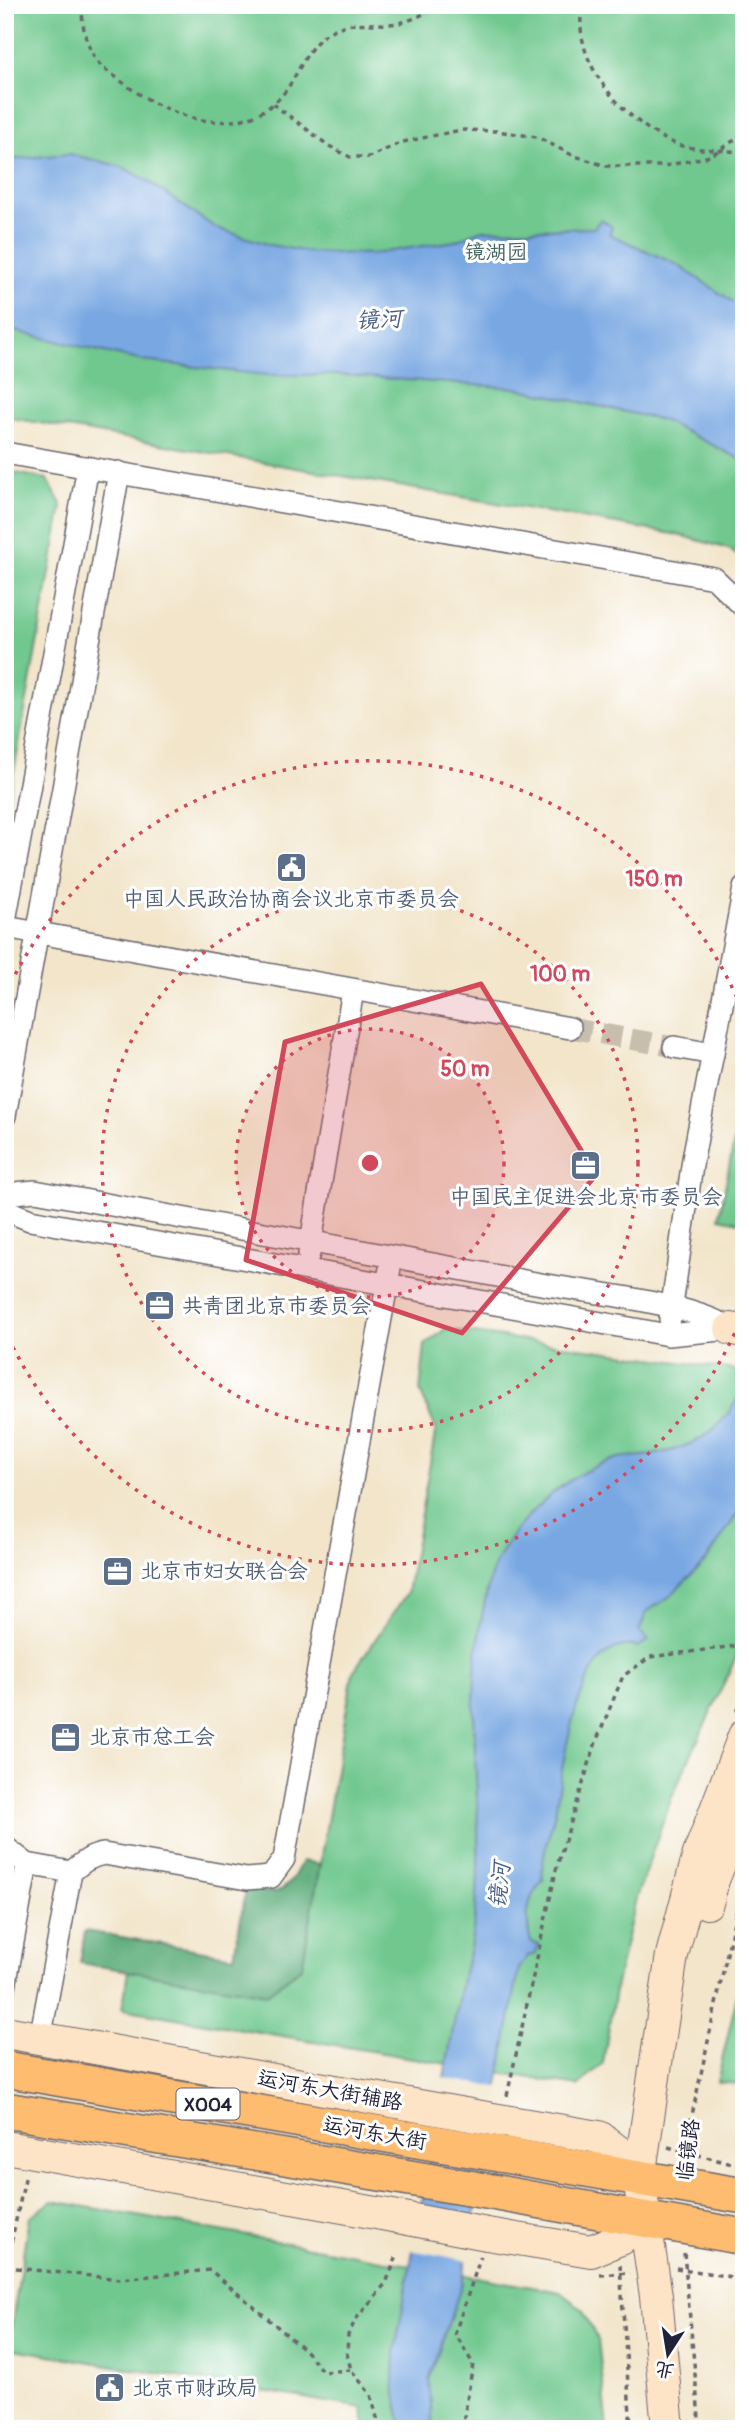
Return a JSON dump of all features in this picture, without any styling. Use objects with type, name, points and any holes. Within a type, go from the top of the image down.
[{"type":"main road","name":"运河东大街","points":[[5,2069],[411,2139],[504,2128],[659,2181],[744,2196]]},
{"type":"main road","name":"运河东大街","points":[[5,2110],[744,2237]]},
{"type":"street","points":[[5,453],[714,578],[744,607]]},
{"type":"street","points":[[5,921],[88,467]]},
{"type":"street","points":[[5,1116],[119,472]]},
{"type":"street","points":[[668,1335],[693,1159],[744,888]]},
{"type":"street","points":[[5,928],[570,1028]]},
{"type":"street","points":[[306,1270],[353,990]]},
{"type":"street","points":[[674,1047],[713,1054]]},
{"type":"street","points":[[5,1194],[35,1191],[672,1308],[715,1318],[737,1330]]},
{"type":"street","points":[[5,1210],[30,1220],[668,1335],[737,1330]]},
{"type":"street","points":[[40,2039],[71,1872],[93,1856],[104,1854],[247,1879],[271,1877],[279,1870],[284,1859],[392,1256]]},
{"type":"street","name":"临镜路","points":[[659,2181],[673,1955],[699,1854],[744,1736]]},
{"type":"street","name":"临镜路","points":[[668,2429],[656,2296],[644,2220],[659,2181],[677,2038],[694,1955],[713,1880],[744,1803]]},
{"type":"street","points":[[5,1847],[27,1864],[71,1872]]},
{"type":"street","points":[[5,1874],[27,1864]]},
{"type":"street","points":[[5,1987],[27,1864]]},
{"type":"street","name":"运河东大街辅路","points":[[5,2032],[408,2104],[504,2128]]},
{"type":"street","points":[[5,2147],[382,2214],[485,2238],[592,2251],[620,2239],[644,2220]]},
{"type":"path","points":[[82,5],[83,30],[98,63],[139,95],[167,111],[200,120],[245,119],[273,104],[288,86],[309,49],[328,33],[350,22],[390,24],[412,20],[439,5]]},
{"type":"path","points":[[571,5],[608,11],[653,5]]},
{"type":"path","points":[[581,8],[582,40],[590,62],[609,91],[645,128],[680,145],[744,153]]},
{"type":"path","points":[[273,104],[329,146],[350,157],[369,157],[403,142],[460,130],[537,137],[572,155],[606,166],[665,166],[710,156],[744,134]]},
{"type":"path","points":[[504,2128],[557,1866],[596,1742],[623,1676],[650,1657],[744,1645]]},
{"type":"path","name":"临镜路","points":[[659,2181],[689,2129],[744,1875]]},
{"type":"path","points":[[26,2174],[6,2269],[120,2279],[210,2270],[305,2350],[323,2372],[351,2370]]},
{"type":"path","points":[[683,2226],[686,2295],[701,2429]]},
{"type":"path","points":[[462,2429],[473,2364],[455,2333],[479,2269],[485,2238]]},
{"type":"path","points":[[380,2429],[371,2395],[351,2370],[347,2354],[348,2335],[356,2319],[386,2283],[397,2256]]},
{"type":"highlighted area","points":[[481,984],[596,1175],[462,1333],[246,1260],[285,1042]]},
{"type":"green space","name":"镜湖园","points":[[5,5],[744,5],[744,561],[729,549],[679,535],[5,417]]},
{"type":"green space","points":[[5,471],[47,479],[62,506],[5,821]]},
{"type":"green space","points":[[744,1091],[744,1223],[719,1218]]},
{"type":"green space","points":[[445,1329],[744,1371],[744,1640],[673,1794],[636,1898],[616,1984],[603,2063],[578,2086],[122,2009],[129,1971],[267,1994],[302,1967],[353,1672],[407,1593],[436,1429],[420,1391],[425,1345]]},
{"type":"green space","points":[[302,1861],[320,1864],[302,1967],[267,1994],[80,1963],[85,1931],[234,1956],[246,1889],[267,1892],[281,1890],[291,1880]]},
{"type":"green space","points":[[744,1966],[744,2085],[717,2082]]},
{"type":"green space","points":[[53,2201],[560,2292],[582,2309],[598,2340],[608,2429],[365,2429],[363,2408],[8,2348],[29,2217]]},
{"type":"water","name":"镜河","points":[[69,154],[120,166],[140,176],[216,228],[270,245],[309,252],[372,254],[455,241],[482,230],[594,228],[601,219],[612,227],[609,234],[676,264],[744,309],[744,461],[662,420],[516,388],[340,375],[266,375],[143,361],[5,329],[5,160]]},
{"type":"water","name":"镜河","points":[[744,1387],[744,1504],[706,1561],[669,1597],[647,1612],[639,1631],[649,1640],[638,1647],[617,1648],[600,1660],[587,1680],[577,1706],[544,1853],[543,1880],[533,1894],[528,1909],[531,1942],[539,1945],[536,1954],[528,1956],[519,1969],[462,2284],[429,2380],[433,2429],[402,2429],[394,2382],[395,2350],[462,1979],[473,1933],[478,1887],[474,1699],[477,1652],[493,1571],[512,1535],[537,1507],[567,1482],[619,1458],[668,1452],[696,1441],[727,1415]]},
{"type":"pier","points":[[442,2078],[502,2088],[494,2131],[434,2120]]},
{"type":"pier","points":[[418,2209],[477,2220],[470,2261],[411,2250]]},
{"type":"tunnel","points":[[570,1028],[674,1047]]},
{"type":"place","name":"中国人民政治协商会议北京市委员会","points":[[291,867]]},
{"type":"place","name":"中国民主促进会北京市委员会","points":[[586,1165]]},
{"type":"place","name":"共青团北京市委员会","points":[[159,1306]]},
{"type":"place","name":"北京市妇女联合会","points":[[117,1571]]},
{"type":"place","name":"北京市总工会","points":[[66,1737]]},
{"type":"place","name":"北京市财政局","points":[[109,2388]]}]
